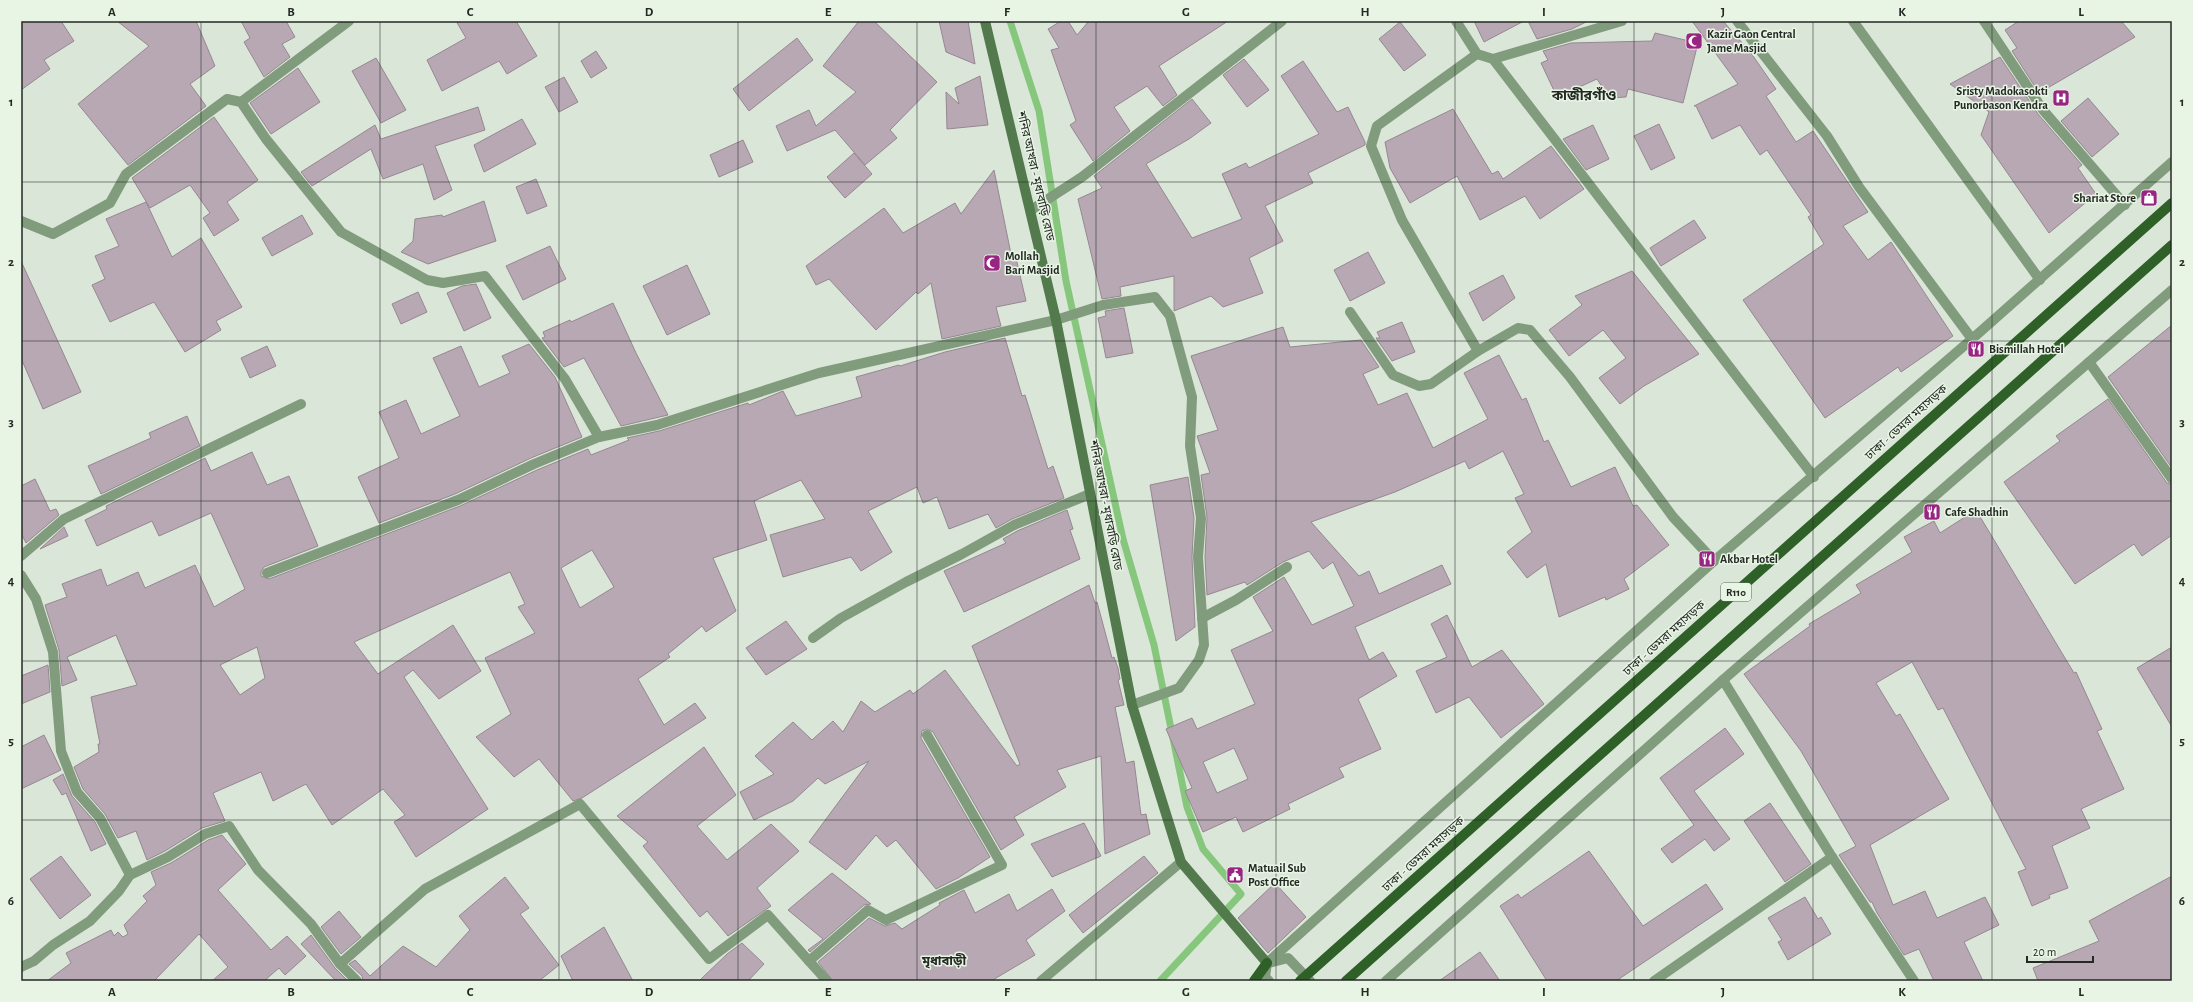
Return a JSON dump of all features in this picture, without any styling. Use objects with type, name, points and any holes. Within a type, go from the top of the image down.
[{"type":"main road","name":"শনির আখরা - মৃধাবাড়ি রোড","points":[[986,21],[1056,320],[1090,494],[1137,704],[1181,862],[1267,963]]},
{"type":"main road","name":"ঢাকা - ডেমরা মহাসড়ক","points":[[1300,981],[2172,203]]},
{"type":"main road","name":"R110","points":[[1346,981],[2172,245]]},
{"type":"main road","points":[[1254,981],[1267,963]]},
{"type":"street","points":[[241,102],[349,21]]},
{"type":"street","points":[[1031,210],[1082,177],[1282,21]]},
{"type":"street","points":[[1456,21],[1477,54],[1493,58],[1622,21]]},
{"type":"street","points":[[1737,21],[1827,136],[1859,187],[1972,339]]},
{"type":"street","points":[[1853,21],[2040,280]]},
{"type":"street","points":[[1984,21],[2043,110],[2125,205]]},
{"type":"street","points":[[1477,54],[1377,126],[1371,146],[1402,220],[1478,351]]},
{"type":"street","points":[[1493,58],[1814,477]]},
{"type":"street","points":[[21,221],[53,234],[104,207],[110,203],[126,174],[177,134],[227,99],[241,102],[266,139],[340,232],[427,280],[443,283],[485,276],[565,379],[599,437]]},
{"type":"street","points":[[1269,981],[1265,977],[1267,963],[1714,561],[1814,477],[2040,280],[2172,162]]},
{"type":"street","points":[[1386,981],[1723,680],[2172,290]]},
{"type":"street","points":[[267,573],[458,500],[534,464],[599,437],[657,425],[819,373],[1056,320],[1103,305],[1155,297],[1170,316],[1192,397],[1190,446],[1201,518],[1198,557],[1204,645],[1199,660],[1179,688],[1137,704]]},
{"type":"street","points":[[1350,312],[1393,375],[1418,386],[1431,384],[1478,351],[1518,328],[1530,330],[1570,377],[1673,517],[1714,561]]},
{"type":"street","points":[[2089,362],[2172,479]]},
{"type":"street","points":[[21,556],[64,519],[300,404]]},
{"type":"street","points":[[813,638],[841,618],[899,585],[1014,524],[1090,494]]},
{"type":"street","points":[[1202,618],[1236,600],[1287,568]]},
{"type":"street","points":[[21,575],[36,599],[53,652],[61,751],[77,792],[100,818],[130,875]]},
{"type":"street","points":[[1723,680],[1832,856],[1914,981]]},
{"type":"street","points":[[809,961],[868,910],[886,920],[1002,865],[927,735]]},
{"type":"street","points":[[340,964],[425,889],[580,804],[709,958],[768,915],[827,981]]},
{"type":"street","points":[[21,967],[34,961],[53,945],[90,921],[119,891],[130,875],[168,857],[205,834],[229,826],[258,870],[312,924],[340,964],[357,981]]},
{"type":"street","points":[[1654,981],[1832,856]]},
{"type":"street","points":[[1041,981],[1181,862]]},
{"type":"street","points":[[1267,963],[1288,958],[1310,981]]},
{"type":"building","points":[[21,21],[61,21],[74,41],[44,60],[50,69],[21,90]]},
{"type":"building","points":[[117,21],[196,21],[215,66],[190,84],[206,106],[128,165],[78,104],[149,46]]},
{"type":"building","points":[[241,21],[286,21],[295,37],[282,44],[290,57],[264,77],[244,42],[250,38]]},
{"type":"building","points":[[456,21],[516,21],[537,56],[507,74],[499,61],[442,91],[427,60],[466,38]]},
{"type":"building","points":[[859,21],[874,21],[937,82],[890,130],[897,138],[865,165],[835,130],[787,151],[776,126],[809,110],[816,126],[856,92],[823,66]]},
{"type":"building","points":[[939,21],[968,21],[975,64],[946,52]]},
{"type":"building","points":[[1061,21],[1068,21],[1077,35],[1089,21],[1228,21],[1159,66],[1177,95],[1163,106],[1147,86],[1114,107],[1130,131],[1093,161],[1070,125],[1076,121],[1051,50],[1059,48],[1048,29]]},
{"type":"building","points":[[1474,21],[1524,21],[1484,42]]},
{"type":"building","points":[[1528,21],[1588,21],[1572,29],[1537,39]]},
{"type":"building","points":[[1692,21],[1723,21],[1751,53],[1776,89],[1766,96],[1796,142],[1813,131],[1868,212],[1843,226],[1868,260],[1891,242],[1953,336],[1901,372],[1898,367],[1825,418],[1743,300],[1824,244],[1808,217],[1811,215],[1767,150],[1760,155],[1740,125],[1712,139],[1696,106],[1694,106],[1738,84]]},
{"type":"building","points":[[2019,21],[2121,21],[2135,37],[2039,93],[2012,51],[2017,48],[2005,30]]},
{"type":"building","points":[[1400,22],[1426,55],[1404,71],[1379,39]]},
{"type":"building","points":[[1655,33],[1698,43],[1683,103],[1628,89],[1626,97],[1609,98],[1597,79],[1557,97],[1541,63],[1548,60],[1543,51],[1571,43],[1652,41]]},
{"type":"building","points":[[797,38],[813,60],[749,111],[733,89]]},
{"type":"building","points":[[596,51],[607,68],[591,78],[581,61]]},
{"type":"building","points":[[2000,57],[2038,114],[2082,165],[2078,168],[2096,194],[2049,233],[1981,135],[1989,112],[1950,84]]},
{"type":"building","points":[[376,58],[406,110],[381,123],[352,71]]},
{"type":"building","points":[[1244,59],[1269,90],[1247,107],[1223,75]]},
{"type":"building","points":[[1303,61],[1337,112],[1348,107],[1365,142],[1365,145],[1308,173],[1313,183],[1265,206],[1283,241],[1249,258],[1263,293],[1223,307],[1211,296],[1174,311],[1174,276],[1120,287],[1121,296],[1102,299],[1078,199],[1102,188],[1094,176],[1192,99],[1211,123],[1189,139],[1146,164],[1192,238],[1242,219],[1222,174],[1246,163],[1249,168],[1319,134],[1281,76]]},
{"type":"building","points":[[298,68],[320,102],[271,134],[250,103]]},
{"type":"building","points":[[980,76],[988,125],[947,129],[946,92],[959,104],[955,88]]},
{"type":"building","points":[[564,77],[578,102],[559,112],[545,87]]},
{"type":"building","points":[[2088,98],[2119,134],[2092,157],[2061,121]]},
{"type":"building","points":[[478,107],[485,130],[435,146],[452,190],[434,200],[423,164],[383,179],[371,149],[312,186],[301,172],[375,125],[381,139]]},
{"type":"building","points":[[1453,109],[1492,174],[1498,171],[1503,179],[1551,146],[1584,189],[1540,219],[1525,196],[1480,220],[1457,176],[1410,203],[1390,168],[1385,142]]},
{"type":"building","points":[[214,117],[258,180],[227,202],[239,220],[214,236],[203,218],[210,213],[190,185],[150,208],[132,178]]},
{"type":"building","points":[[522,119],[536,144],[484,172],[474,145]]},
{"type":"building","points":[[1659,124],[1675,158],[1651,170],[1634,136]]},
{"type":"building","points":[[1593,125],[1609,159],[1586,170],[1563,139]]},
{"type":"building","points":[[743,140],[753,162],[719,177],[710,155]]},
{"type":"building","points":[[854,153],[872,174],[845,198],[827,177]]},
{"type":"building","points":[[994,170],[1012,259],[1016,258],[1026,301],[996,307],[1001,326],[942,339],[931,283],[918,294],[916,292],[876,330],[829,279],[816,285],[806,266],[884,208],[903,233],[955,203],[961,214]]},
{"type":"building","points":[[536,179],[547,206],[527,214],[516,187]]},
{"type":"building","points":[[484,201],[496,241],[428,264],[401,252],[413,241],[415,219],[442,215],[443,217]]},
{"type":"building","points":[[146,202],[172,257],[201,238],[242,307],[216,321],[221,330],[185,352],[154,302],[110,322],[92,285],[105,279],[95,256],[119,246],[106,219]]},
{"type":"building","points":[[302,215],[313,234],[272,256],[262,238]]},
{"type":"building","points":[[1694,220],[1706,238],[1661,266],[1650,248]]},
{"type":"building","points":[[550,246],[566,279],[523,300],[506,266]]},
{"type":"building","points":[[1368,252],[1385,283],[1350,301],[1334,270]]},
{"type":"building","points":[[21,261],[81,392],[43,409],[21,358]]},
{"type":"building","points":[[687,265],[710,314],[667,335],[643,286]]},
{"type":"building","points":[[1632,271],[1699,354],[1644,386],[1620,404],[1599,378],[1626,358],[1603,330],[1569,356],[1549,330],[1582,305],[1575,296]]},
{"type":"building","points":[[1503,275],[1515,298],[1483,321],[1469,293]]},
{"type":"building","points":[[476,284],[491,318],[464,331],[447,293],[462,286]]},
{"type":"building","points":[[418,292],[427,312],[401,324],[392,304]]},
{"type":"building","points":[[613,303],[636,353],[668,415],[621,426],[584,358],[564,367],[542,338],[545,337],[543,332],[570,320],[571,322]]},
{"type":"building","points":[[1124,308],[1133,353],[1106,358],[1098,318],[1106,316],[1105,311]]},
{"type":"building","points":[[1402,322],[1415,352],[1392,361],[1376,338],[1380,338],[1377,332]]},
{"type":"building","points":[[2172,325],[2172,468],[2108,377]]},
{"type":"building","points":[[1283,327],[1290,347],[1361,340],[1379,367],[1363,374],[1378,405],[1407,393],[1433,448],[1488,419],[1464,373],[1499,355],[1522,400],[1526,398],[1544,442],[1548,440],[1571,487],[1615,467],[1633,506],[1637,505],[1669,545],[1624,579],[1629,589],[1606,600],[1605,597],[1559,617],[1546,564],[1527,578],[1507,552],[1532,532],[1515,498],[1524,494],[1503,451],[1469,469],[1465,461],[1395,492],[1311,522],[1359,576],[1369,571],[1379,594],[1442,565],[1451,584],[1355,627],[1369,660],[1383,652],[1397,676],[1358,699],[1381,749],[1339,768],[1344,777],[1288,804],[1290,809],[1243,832],[1236,817],[1203,832],[1185,791],[1192,788],[1166,729],[1192,718],[1197,729],[1255,704],[1231,650],[1273,631],[1253,597],[1284,577],[1312,625],[1354,606],[1333,562],[1323,569],[1309,551],[1283,562],[1247,585],[1245,582],[1207,595],[1205,557],[1207,517],[1201,475],[1210,473],[1197,436],[1218,430],[1191,356]],"holes":[[[1234,748],[1248,779],[1217,793],[1203,762]]]},
{"type":"building","points":[[1005,338],[1022,396],[1025,395],[1048,469],[1053,466],[1064,498],[1012,519],[996,528],[988,514],[949,529],[937,497],[923,503],[917,487],[868,511],[892,552],[861,571],[851,557],[783,577],[770,535],[825,519],[801,480],[754,501],[767,540],[713,558],[736,611],[706,632],[702,626],[668,654],[670,657],[638,679],[664,725],[695,703],[706,718],[582,798],[573,801],[539,759],[514,777],[476,737],[511,714],[485,658],[535,633],[518,607],[525,604],[510,572],[354,642],[378,674],[453,625],[481,671],[439,699],[413,670],[404,677],[488,809],[416,857],[394,822],[405,815],[383,789],[332,825],[306,784],[273,801],[261,772],[213,793],[225,821],[202,828],[165,851],[147,860],[136,831],[118,838],[105,814],[83,789],[74,767],[99,752],[98,744],[100,744],[91,697],[137,685],[116,635],[67,657],[77,680],[62,686],[59,650],[45,605],[67,597],[62,584],[101,569],[107,586],[138,572],[145,588],[195,565],[214,607],[245,589],[211,513],[159,536],[152,521],[97,546],[85,520],[107,509],[106,506],[205,458],[211,471],[252,452],[267,485],[289,476],[318,546],[264,567],[261,572],[261,576],[269,579],[460,506],[537,470],[588,449],[591,455],[629,440],[627,438],[659,431],[748,403],[749,405],[783,391],[796,416],[862,397],[856,377],[899,365],[900,366],[945,352]],"holes":[[[592,550],[614,587],[580,608],[561,568]],[[257,647],[265,678],[240,695],[220,665]]]},
{"type":"building","points":[[529,344],[555,377],[582,437],[531,458],[455,494],[379,523],[358,477],[399,458],[379,412],[406,400],[421,434],[460,416],[433,358],[461,346],[479,387],[510,373],[502,356]]},
{"type":"building","points":[[267,346],[276,366],[250,378],[241,358]]},
{"type":"building","points":[[2108,399],[2167,483],[2172,485],[2172,535],[2142,556],[2134,544],[2075,584],[2004,482],[2060,441],[2056,436]]},
{"type":"building","points":[[187,416],[200,446],[101,494],[88,466],[151,438],[149,433]]},
{"type":"building","points":[[1188,477],[1194,518],[1192,557],[1195,627],[1176,641],[1150,485]]},
{"type":"building","points":[[35,479],[50,511],[56,509],[59,515],[26,543],[21,533],[21,486]]},
{"type":"building","points":[[1067,510],[1073,529],[1070,530],[1080,559],[964,612],[944,571],[1006,543],[1003,539],[1017,531]]},
{"type":"building","points":[[1976,510],[2074,673],[2076,672],[2102,729],[2097,731],[2124,789],[2081,809],[2090,828],[2052,846],[2068,888],[2049,895],[2050,898],[2032,906],[2018,872],[2026,869],[1943,708],[1938,710],[1912,662],[1876,683],[1896,716],[1900,714],[1949,799],[1870,845],[1893,905],[1925,891],[1937,918],[1985,897],[1999,925],[1964,942],[1983,981],[1934,981],[1919,949],[1904,955],[1877,913],[1872,902],[1870,902],[1839,855],[1856,846],[1801,751],[1744,674],[1810,626],[1809,624],[1861,593],[1856,585],[1912,552],[1904,537],[1934,521],[1940,533]]},
{"type":"building","points":[[64,527],[68,536],[40,549]]},
{"type":"building","points":[[1089,585],[1095,603],[1097,602],[1112,658],[1114,657],[1118,668],[1120,679],[1118,680],[1124,705],[1115,707],[1126,763],[1134,761],[1141,815],[1146,814],[1150,834],[1105,854],[1101,756],[1057,770],[1066,787],[1014,817],[1024,835],[1001,850],[933,732],[927,729],[922,731],[921,738],[990,857],[958,878],[936,889],[896,840],[887,847],[876,835],[846,870],[809,842],[869,761],[825,784],[818,778],[793,801],[754,820],[740,792],[774,774],[755,756],[793,722],[812,740],[833,721],[843,732],[861,701],[875,712],[910,690],[913,694],[945,670],[1017,766],[1020,764],[972,646]]},
{"type":"building","points":[[1447,615],[1472,667],[1502,650],[1544,704],[1501,738],[1469,697],[1436,713],[1416,671],[1447,657],[1431,624]]},
{"type":"building","points":[[786,621],[807,649],[766,675],[746,648]]},
{"type":"building","points":[[2172,647],[2172,727],[2137,668]]},
{"type":"building","points":[[48,665],[50,692],[21,704],[21,676]]},
{"type":"building","points":[[1725,728],[1744,754],[1694,791],[1730,839],[1714,851],[1705,839],[1672,863],[1661,849],[1694,825],[1660,778]]},
{"type":"building","points":[[44,735],[61,770],[21,789],[21,747]]},
{"type":"building","points":[[704,747],[736,795],[697,826],[727,860],[771,824],[799,851],[757,888],[771,906],[728,936],[707,911],[700,917],[643,846],[648,842],[617,816]]},
{"type":"building","points":[[63,774],[72,796],[95,822],[106,844],[91,851],[66,793],[62,795],[53,780]]},
{"type":"building","points":[[1770,803],[1811,864],[1785,882],[1744,821]]},
{"type":"building","points":[[1084,823],[1101,856],[1052,877],[1031,844]]},
{"type":"building","points":[[222,835],[246,864],[218,890],[271,950],[287,936],[306,956],[285,975],[279,968],[264,981],[212,981],[228,967],[199,934],[154,981],[47,981],[71,963],[66,953],[111,930],[114,936],[118,932],[123,937],[128,934],[124,925],[147,901],[143,896],[156,885],[151,872],[171,863],[208,840]]},
{"type":"building","points":[[1589,851],[1643,926],[1706,884],[1723,909],[1616,981],[1547,981],[1500,906],[1518,894],[1521,898]]},
{"type":"building","points":[[61,856],[91,895],[60,919],[30,879]]},
{"type":"building","points":[[1144,856],[1158,873],[1083,933],[1069,915]]},
{"type":"building","points":[[832,873],[871,904],[864,905],[810,952],[808,950],[823,939],[788,910]]},
{"type":"building","points":[[2172,876],[2172,981],[2038,981],[2033,968],[2099,941],[2089,921]]},
{"type":"building","points":[[505,877],[529,908],[520,914],[559,965],[539,981],[363,981],[362,976],[349,964],[355,960],[370,976],[403,946],[436,967],[470,930],[459,916]]},
{"type":"building","points":[[1275,883],[1306,917],[1268,953],[1238,918]]},
{"type":"building","points":[[1052,889],[1065,911],[1026,940],[1035,955],[991,981],[833,981],[818,962],[869,918],[885,926],[895,923],[902,929],[940,905],[939,903],[964,890],[975,913],[1009,894],[1017,911]]},
{"type":"building","points":[[1805,897],[1818,919],[1821,917],[1831,934],[1788,960],[1778,942],[1782,940],[1768,918]]},
{"type":"building","points":[[339,911],[361,937],[341,954],[321,927]]},
{"type":"building","points":[[604,927],[633,981],[573,981],[561,956]]},
{"type":"building","points":[[311,935],[335,968],[348,981],[336,981],[301,944]]},
{"type":"building","points":[[742,943],[764,964],[748,981],[699,981],[727,954]]},
{"type":"building","points":[[1480,952],[1500,981],[1439,981]]},
{"type":"waterway","points":[[1010,21],[1039,111],[1066,281],[1123,539],[1154,645],[1187,807],[1203,849],[1241,894],[1160,981]]},
{"type":"place","name":"Kazir Gaon Central Jame Masjid","points":[[1694,41]]},
{"type":"place","name":"Sristy Madokasokti Punorbason Kendra","points":[[2061,98]]},
{"type":"place","name":"Shariat Store","points":[[2149,198]]},
{"type":"place","name":"Mollah Bari Masjid","points":[[992,263]]},
{"type":"place","name":"Bismillah Hotel","points":[[1976,349]]},
{"type":"place","name":"Cafe Shadhin","points":[[1932,512]]},
{"type":"place","name":"Akbar Hotel","points":[[1707,559]]},
{"type":"place","name":"Matuail Sub Post Office","points":[[1235,875]]},
{"type":"district","name":"কাজীরগাঁও","points":[[1584,96]]},
{"type":"district","name":"মৃধাবাড়ী","points":[[944,961]]}]
